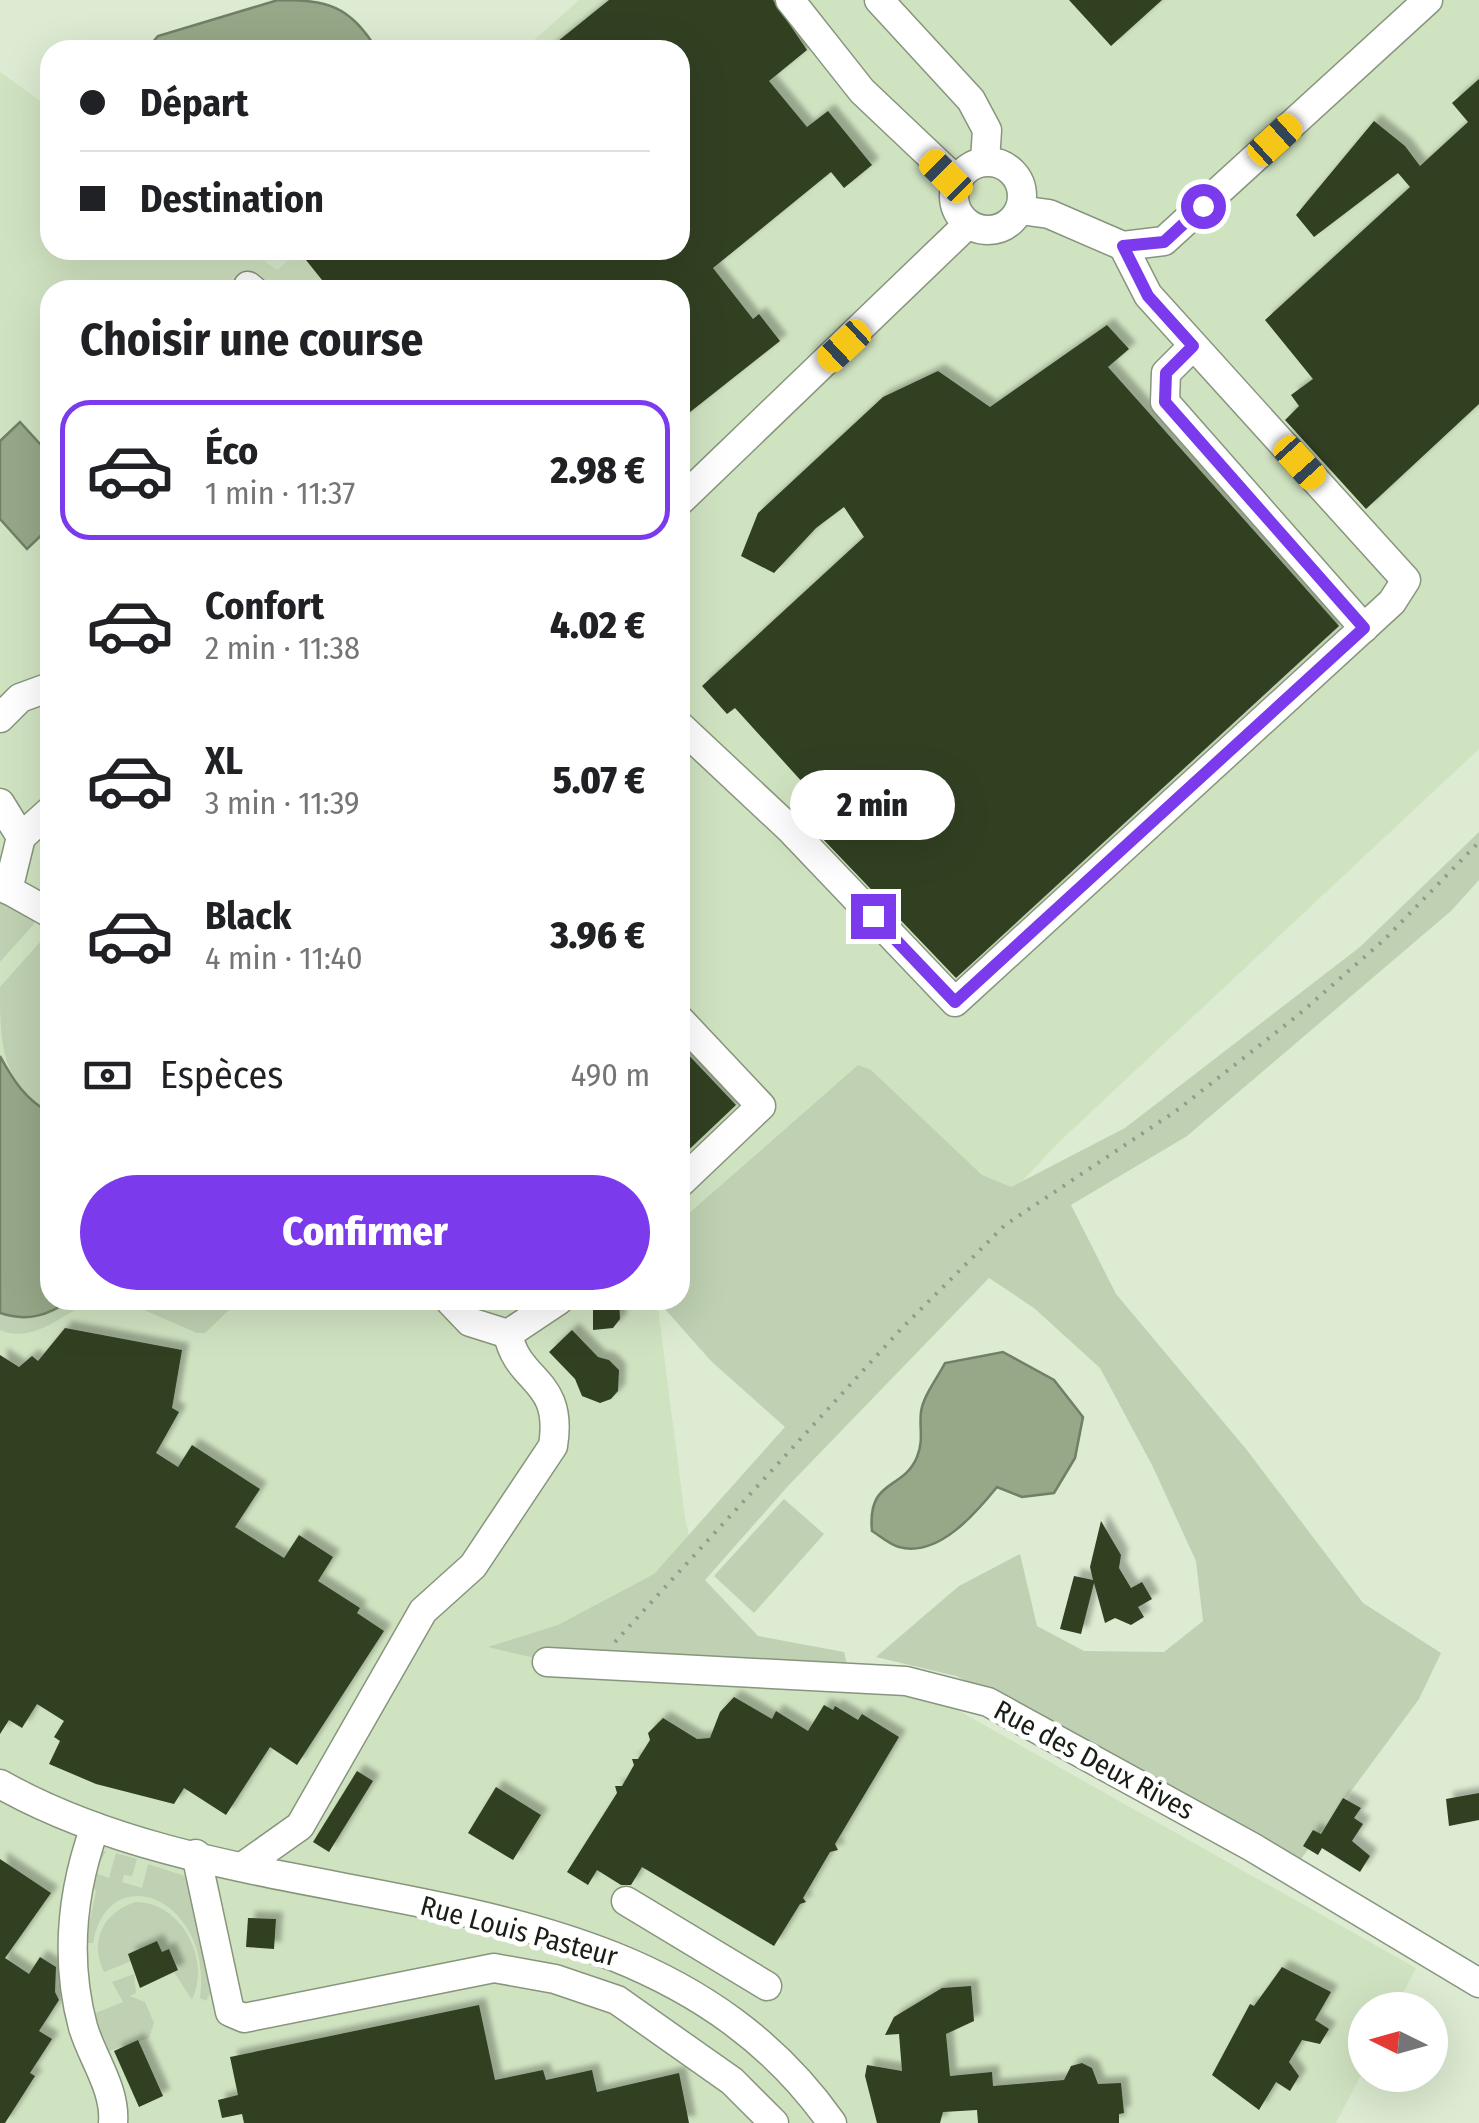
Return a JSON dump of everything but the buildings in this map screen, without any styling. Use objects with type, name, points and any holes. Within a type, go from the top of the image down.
[{"type":"street","points":[[790,0],[862,91],[957,182]]},
{"type":"street","points":[[879,0],[972,100],[986,130],[985,161]]},
{"type":"street","points":[[1020,210],[1049,214],[1123,246],[1164,242],[1428,0]]},
{"type":"street","points":[[985,161],[1008,167],[1021,186],[1020,210],[1007,225],[988,230],[968,224],[958,212],[954,197],[957,182],[968,168],[985,161]]},
{"type":"street","points":[[690,492],[968,224]]},
{"type":"street","points":[[690,735],[790,830],[955,1002],[1392,602],[1406,580],[1148,296],[1123,246]]},
{"type":"street","points":[[1193,346],[1166,373],[1165,402],[1364,628]]},
{"type":"street","points":[[0,718],[20,698],[40,691]]},
{"type":"street","points":[[0,804],[21,838]]},
{"type":"street","points":[[40,820],[21,838],[4,887],[40,907]]},
{"type":"street","points":[[690,1031],[761,1106],[690,1174]]},
{"type":"street","points":[[458,1310],[470,1322],[508,1334]]},
{"type":"street","points":[[508,1334],[544,1310]]},
{"type":"street","points":[[257,1868],[300,1826],[423,1611],[474,1566],[552,1446],[556,1426],[552,1398],[511,1350],[508,1334]]},
{"type":"street","name":"Rue des Deux Rives","points":[[547,1662],[906,1682],[988,1702],[1252,1847],[1479,1984]]},
{"type":"street","name":"Rue Louis Pasteur","points":[[0,1784],[134,1842],[560,1936],[644,1967],[715,2009],[786,2065],[832,2123]]},
{"type":"street","points":[[95,1827],[74,1899],[72,1957],[84,2027],[118,2121]]},
{"type":"street","points":[[196,1854],[230,2012],[244,2018],[494,1968],[555,1979],[617,2000],[732,2081],[774,2123]]},
{"type":"street","points":[[626,1902],[767,1986]]},
{"type":"street","points":[[644,1967],[667,1926]]},
{"type":"path","points":[[604,1664],[616,1638],[731,1519],[902,1328],[1005,1225],[1176,1110],[1297,1016],[1384,940],[1479,842]]},
{"type":"shaded area","points":[[278,0],[310,1],[336,8],[357,23],[370,40],[155,40]]},
{"type":"shaded area","points":[[579,0],[1479,0],[1479,749],[1060,1141],[991,1214],[858,1065],[690,1212],[690,280],[40,280],[40,1310],[658,1310],[685,1518],[709,1623],[906,1681],[1416,1968],[1403,1992],[1348,1992],[1348,2092],[1352,2092],[1336,2123],[0,2123],[0,72],[40,101],[40,260],[263,260],[277,270],[288,260],[690,260],[690,40],[534,40]]},
{"type":"shaded area","points":[[20,422],[40,444],[40,537],[27,549],[0,519],[0,441]]},
{"type":"shaded area","points":[[1479,832],[1479,880],[1451,911],[1187,1136],[1071,1205],[1116,1294],[1246,1449],[1363,1603],[1441,1653],[1419,1699],[1298,1863],[1053,1722],[956,1676],[876,1657],[959,1586],[1020,1554],[1037,1626],[1084,1651],[1164,1652],[1203,1621],[1196,1561],[1153,1467],[1100,1368],[1034,1308],[989,1278],[788,1486],[705,1580],[758,1636],[844,1652],[852,1685],[605,1675],[488,1647],[558,1625],[654,1574],[785,1427],[711,1361],[666,1310],[690,1310],[690,1212],[858,1065],[871,1070],[982,1175],[1011,1187],[1125,1128],[1360,947]]},
{"type":"shaded area","points":[[0,896],[34,914],[34,924],[0,962]]},
{"type":"shaded area","points":[[40,942],[40,1106],[21,1088],[6,1059],[0,987]]},
{"type":"shaded area","points":[[0,1056],[20,1088],[40,1107],[40,1310],[53,1310],[28,1317],[0,1313]]},
{"type":"shaded area","points":[[74,1310],[37,1330],[13,1334],[0,1330],[0,1314]]},
{"type":"shaded area","points":[[144,1310],[229,1310],[205,1333]]},
{"type":"shaded area","points":[[1003,1352],[1054,1380],[1083,1417],[1075,1458],[1054,1493],[1022,1497],[997,1487],[955,1531],[942,1540],[914,1549],[899,1547],[872,1531],[872,1514],[880,1493],[911,1468],[917,1457],[922,1406],[945,1363]]},
{"type":"shaded area","points":[[784,1499],[824,1534],[754,1613],[714,1576]]},
{"type":"shaded area","points":[[106,1851],[95,1873],[109,1878],[116,1853],[137,1859],[132,1876],[124,1875],[122,1882],[142,1888],[148,1864],[188,1877],[216,1982],[206,2001],[200,1998],[200,1964],[191,1936],[177,1914],[158,1901],[138,1896],[118,1901],[103,1916],[93,1943],[85,1943],[96,1891],[90,1883],[99,1852]]},
{"type":"shaded area","points":[[136,1902],[167,1912],[188,1936],[198,1968],[192,2000],[174,1972],[179,1969],[169,1950],[162,1952],[157,1941],[129,1954],[132,1961],[104,1972],[98,1949],[102,1929],[115,1913]]},
{"type":"shaded area","points":[[134,1974],[136,1993],[130,1996],[145,2002],[154,2023],[149,2038],[106,2052],[93,2014],[123,2002],[112,1982]]},
{"type":"route","points":[[873,916],[955,1002],[1364,628],[1165,402],[1166,373],[1193,346],[1148,296],[1123,246],[1164,242],[1203,206]]}]
